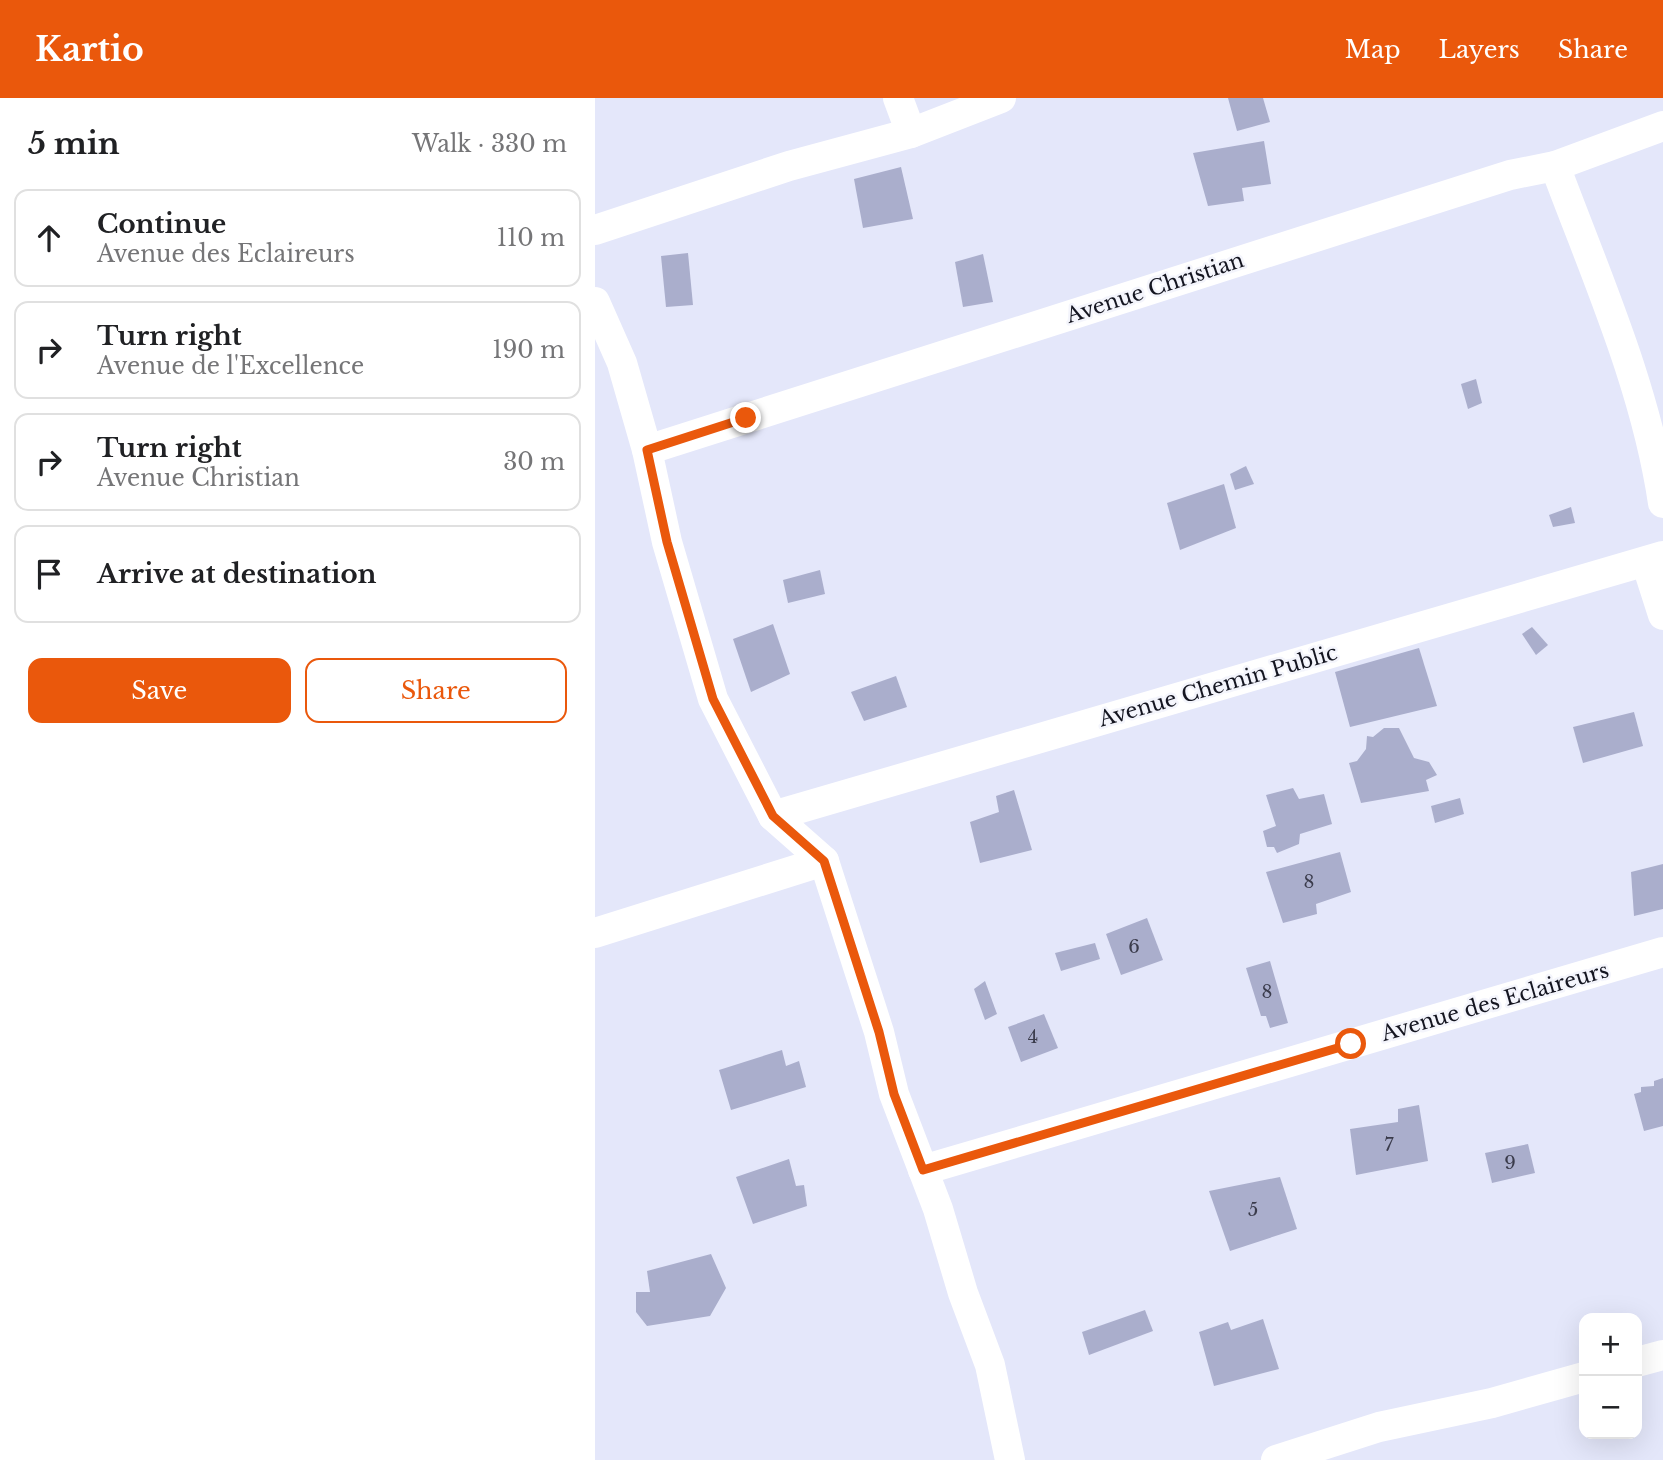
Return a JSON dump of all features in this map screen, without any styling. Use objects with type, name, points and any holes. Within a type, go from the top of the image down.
[{"type":"street","points":[[898,98],[911,133]]},
{"type":"street","points":[[595,230],[789,166],[911,133],[1001,98]]},
{"type":"street","name":"Avenue Christian","points":[[647,450],[1510,175],[1555,166],[1663,125]]},
{"type":"street","points":[[1555,166],[1623,350],[1655,449],[1663,503]]},
{"type":"street","points":[[595,302],[622,363],[647,450],[667,542],[713,699],[773,816],[824,861],[879,1032],[894,1094],[951,1245],[963,1293],[990,1365],[1010,1460]]},
{"type":"street","points":[[1655,559],[1663,615]]},
{"type":"street","name":"Avenue Chemin Public","points":[[773,816],[1655,559]]},
{"type":"street","points":[[595,933],[824,861]]},
{"type":"street","name":"Avenue des Eclaireurs","points":[[923,1170],[1663,953]]},
{"type":"street","points":[[1642,1361],[1663,1355]]},
{"type":"street","points":[[1276,1460],[1379,1427],[1492,1403],[1579,1378]]},
{"type":"building","points":[[1228,98],[1263,98],[1270,122],[1237,131]]},
{"type":"building","points":[[1264,141],[1271,184],[1242,188],[1244,201],[1208,206],[1193,153]]},
{"type":"building","points":[[901,167],[913,219],[863,228],[854,179]]},
{"type":"building","points":[[688,253],[693,305],[666,307],[661,256]]},
{"type":"building","points":[[983,254],[993,302],[963,307],[955,262]]},
{"type":"building","points":[[1476,379],[1482,403],[1468,409],[1461,384]]},
{"type":"building","points":[[1246,466],[1254,484],[1235,490],[1230,474]]},
{"type":"building","points":[[1224,484],[1236,528],[1180,550],[1167,503]]},
{"type":"building","points":[[1571,507],[1575,523],[1553,527],[1549,515]]},
{"type":"building","points":[[820,570],[825,594],[788,603],[783,580]]},
{"type":"building","points":[[773,624],[790,674],[751,692],[733,639]]},
{"type":"building","points":[[1532,627],[1548,645],[1536,655],[1522,634]]},
{"type":"building","points":[[1419,648],[1437,706],[1350,727],[1335,672]]},
{"type":"building","points":[[896,676],[907,707],[864,721],[851,692]]},
{"type":"building","points":[[1634,712],[1643,746],[1583,763],[1573,727]]},
{"type":"building","points":[[1384,728],[1399,728],[1414,758],[1429,762],[1437,775],[1426,780],[1429,791],[1361,803],[1349,763],[1357,761],[1366,749],[1367,736],[1373,737]]},
{"type":"building","points":[[1293,788],[1299,799],[1324,794],[1332,824],[1300,834],[1299,844],[1277,853],[1274,847],[1267,847],[1263,831],[1276,826],[1266,795]]},
{"type":"building","points":[[1014,790],[1032,850],[980,863],[970,822],[999,812],[996,796]]},
{"type":"building","points":[[1460,798],[1464,814],[1435,823],[1431,806]]},
{"type":"building","points":[[1340,852],[1351,892],[1316,904],[1317,914],[1283,923],[1266,872]]},
{"type":"building","points":[[1663,864],[1663,909],[1634,916],[1631,872]]},
{"type":"building","points":[[1147,918],[1163,960],[1121,975],[1106,934]]},
{"type":"building","points":[[1095,943],[1100,959],[1061,971],[1055,953]]},
{"type":"building","points":[[1270,961],[1288,1023],[1270,1028],[1266,1016],[1261,1016],[1246,968]]},
{"type":"building","points":[[985,981],[997,1014],[985,1020],[974,989]]},
{"type":"building","points":[[1044,1014],[1058,1048],[1021,1062],[1008,1027]]},
{"type":"building","points":[[782,1050],[786,1066],[799,1061],[806,1087],[731,1110],[719,1070]]},
{"type":"building","points":[[1663,1078],[1663,1126],[1644,1131],[1634,1094],[1641,1092],[1641,1087],[1654,1086],[1654,1081]]},
{"type":"building","points":[[1419,1105],[1428,1161],[1356,1175],[1350,1129],[1398,1122],[1398,1109]]},
{"type":"building","points":[[1528,1144],[1535,1173],[1492,1183],[1485,1153]]},
{"type":"building","points":[[789,1159],[796,1186],[804,1185],[807,1206],[753,1224],[736,1177]]},
{"type":"building","points":[[1280,1177],[1297,1229],[1230,1251],[1209,1191]]},
{"type":"building","points":[[711,1254],[726,1288],[710,1316],[647,1326],[636,1312],[636,1292],[650,1292],[647,1271]]},
{"type":"building","points":[[1145,1310],[1153,1331],[1089,1355],[1082,1332]]},
{"type":"building","points":[[1263,1319],[1279,1369],[1214,1386],[1199,1332],[1228,1322],[1231,1330]]},
{"type":"route","points":[[746,418],[647,450],[667,542],[713,699],[773,816],[824,861],[879,1032],[894,1094],[923,1170],[1351,1044]]}]
